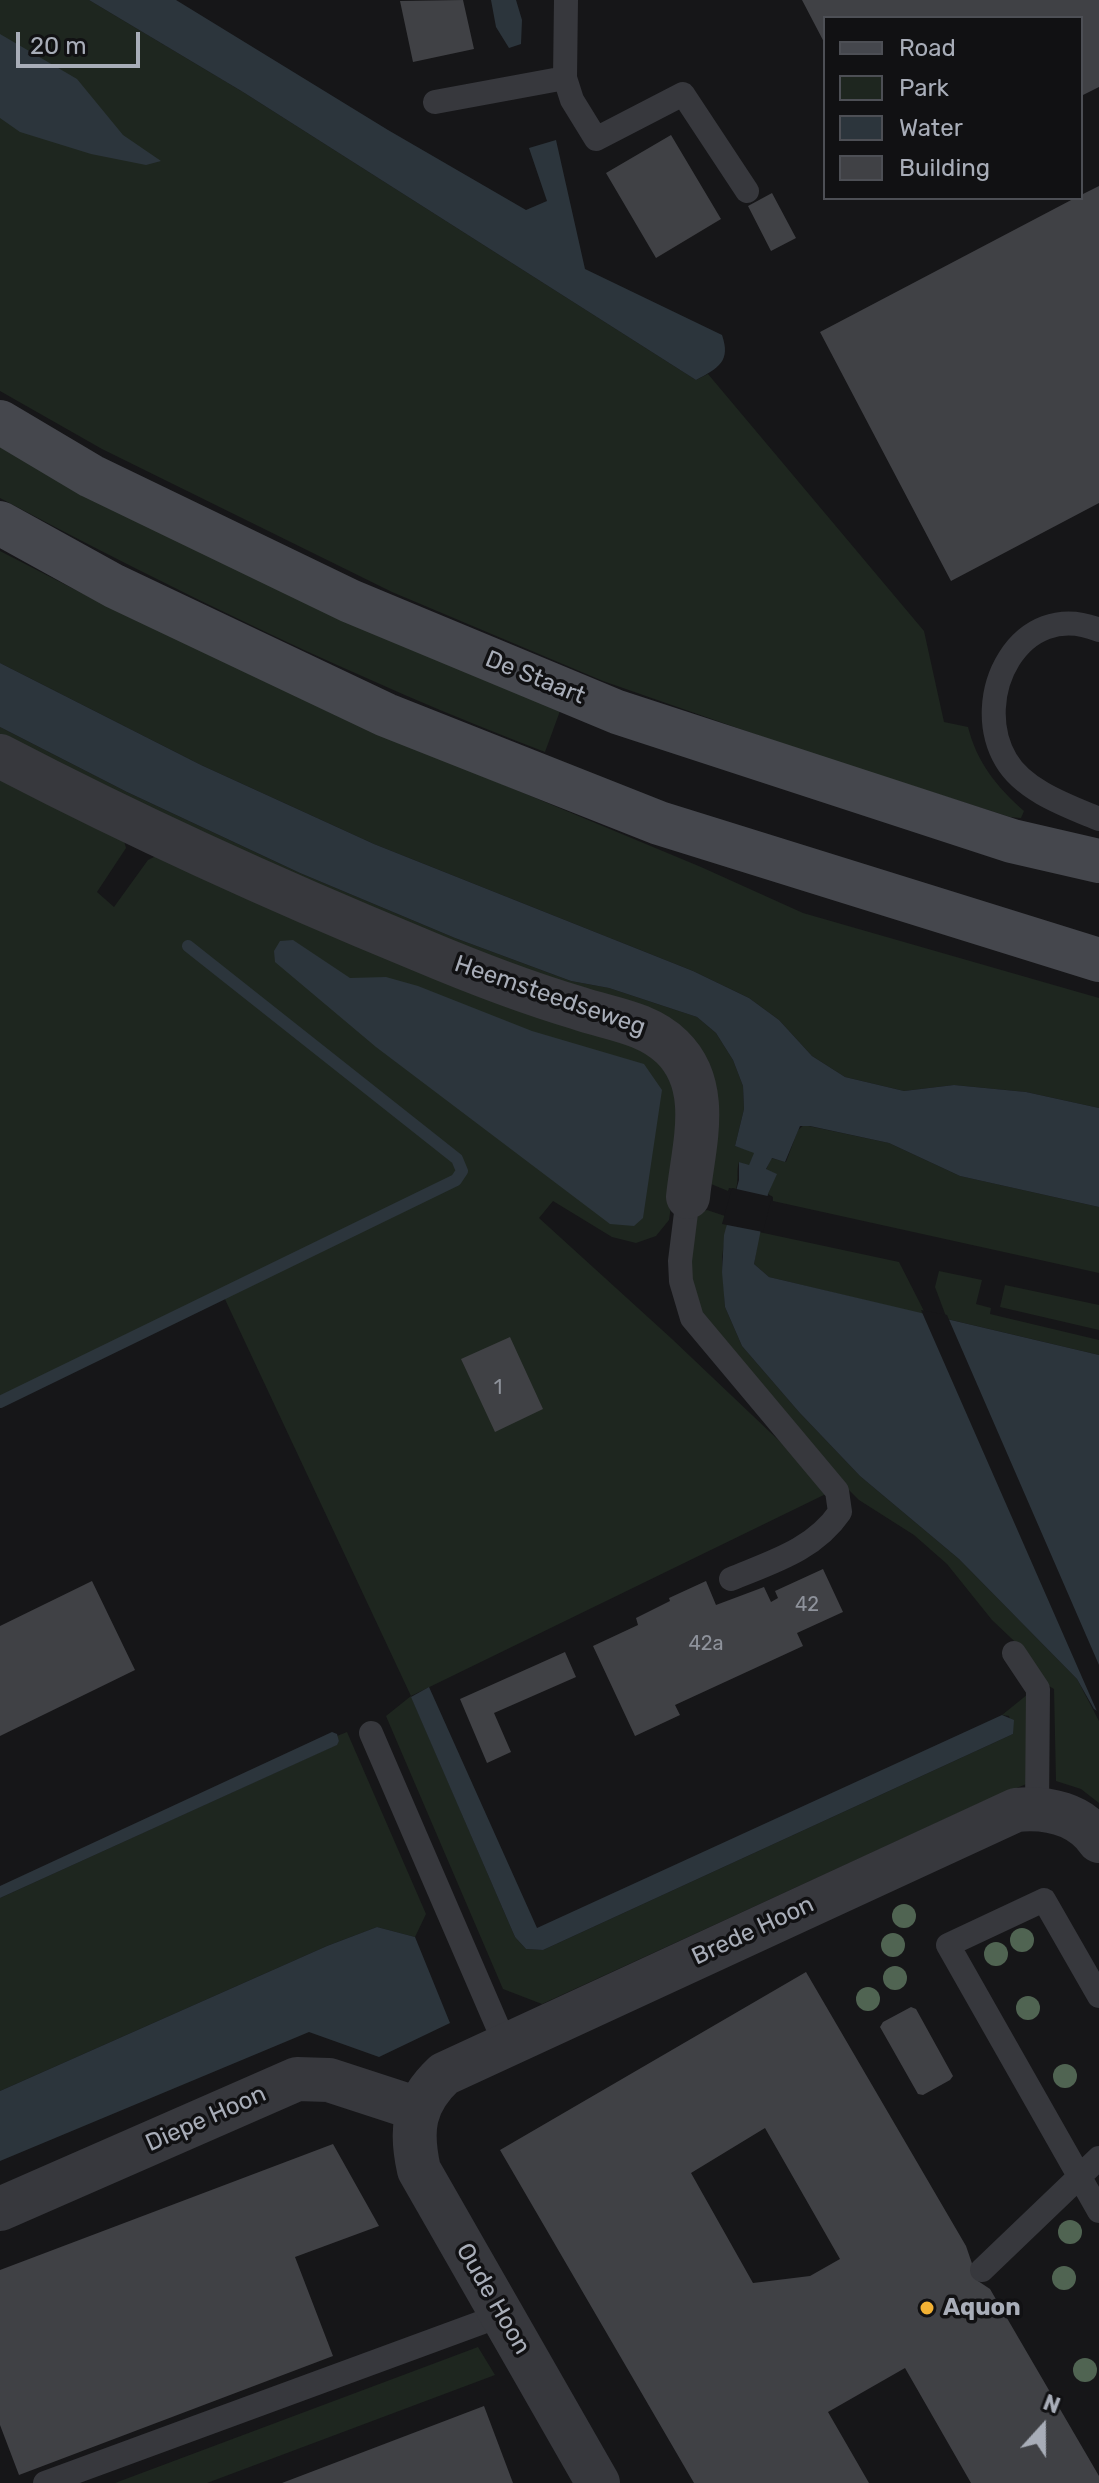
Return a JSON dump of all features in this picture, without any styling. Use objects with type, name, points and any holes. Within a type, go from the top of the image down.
[{"type":"main road","name":"De Staart","points":[[0,422],[91,476],[350,601],[617,712],[1012,841],[1099,861]]},
{"type":"main road","points":[[0,523],[114,586],[400,720],[659,823],[1099,960]]},
{"type":"street","name":"Heemsteedseweg","points":[[0,756],[188,849],[420,950],[655,1033],[673,1048],[689,1069],[697,1092],[698,1114],[688,1197]]},
{"type":"street","name":"Brede Hoon","points":[[418,2109],[429,2088],[444,2074],[1016,1810],[1037,1809],[1064,1814],[1083,1824],[1099,1841]]},
{"type":"street","name":"Diepe Hoon","points":[[0,2209],[297,2079],[329,2080],[418,2109]]},
{"type":"street","name":"Oude Hoon","points":[[418,2109],[414,2147],[419,2170],[598,2483]]},
{"type":"lane","points":[[566,0],[565,78],[572,100],[596,139],[683,94],[747,191]]},
{"type":"lane","points":[[435,102],[565,78]]},
{"type":"lane","points":[[1099,630],[1073,624],[1053,626],[1022,642],[999,675],[994,698],[994,723],[1008,763],[1033,787],[1099,819]]},
{"type":"lane","name":"Heemsteedseweg","points":[[688,1197],[680,1261],[681,1281],[692,1318],[837,1491],[840,1512],[827,1531],[800,1550],[731,1579]]},
{"type":"lane","points":[[1014,1653],[1038,1689],[1037,1809]]},
{"type":"lane","points":[[371,1733],[506,2046]]},
{"type":"lane","points":[[1099,1996],[1044,1900],[948,1945],[1099,2211]]},
{"type":"lane","points":[[982,2270],[1099,2158]]},
{"type":"lane","points":[[45,2483],[502,2315]]},
{"type":"green space","points":[[0,0],[89,0],[243,92],[696,380],[708,374],[924,631],[944,722],[968,727],[989,774],[1024,811],[1021,818],[806,752],[603,681],[392,592],[102,449],[0,391]]},
{"type":"green space","points":[[0,444],[560,711],[545,752],[405,695],[268,633],[0,498]]},
{"type":"green space","points":[[0,551],[101,603],[334,714],[701,867],[803,913],[1099,998],[1099,1108],[1026,1092],[954,1085],[904,1091],[845,1077],[812,1056],[779,1020],[749,998],[693,971],[374,844],[201,765],[0,663]]},
{"type":"green space","points":[[0,727],[127,792],[300,873],[455,938],[571,981],[609,988],[697,1017],[716,1033],[733,1060],[743,1086],[744,1109],[735,1146],[755,1152],[749,1166],[739,1162],[736,1189],[729,1188],[728,1191],[711,1184],[698,1057],[437,944],[0,742]]},
{"type":"green space","points":[[0,769],[121,830],[126,848],[97,892],[114,907],[148,860],[164,852],[654,1054],[674,1079],[683,1120],[669,1220],[656,1236],[636,1243],[612,1237],[553,1201],[539,1218],[832,1491],[411,1696],[223,1295],[0,1406]]},
{"type":"green space","points":[[804,1125],[889,1143],[960,1176],[1099,1207],[1099,1273],[773,1201],[768,1194],[776,1174],[766,1170],[771,1158],[786,1162],[798,1130]]},
{"type":"green space","points":[[707,1210],[728,1217],[722,1257],[725,1307],[742,1346],[860,1476],[959,1559],[1077,1679],[1099,1721],[1099,1803],[1081,1789],[1056,1781],[1054,1689],[1044,1683],[1029,1655],[992,1620],[947,1564],[914,1535],[859,1500],[841,1482],[702,1317],[691,1274],[692,1227],[699,1213]]},
{"type":"green space","points":[[759,1232],[899,1262],[926,1315],[769,1277],[754,1264]]},
{"type":"green space","points":[[939,1271],[982,1280],[976,1304],[991,1308],[990,1314],[1099,1340],[1099,1355],[947,1319],[935,1287]]},
{"type":"green space","points":[[1005,1285],[1099,1305],[1099,1330],[1000,1307]]},
{"type":"green space","points":[[1028,1694],[1029,1783],[542,2004],[503,1989],[386,1716],[411,1696],[515,1937],[526,1949],[543,1950],[1013,1734],[1009,1716],[1002,1715]]},
{"type":"green space","points":[[347,1732],[426,1914],[415,1937],[377,1927],[327,1946],[0,2091],[0,1898],[336,1745],[339,1741],[337,1736]]},
{"type":"green space","points":[[478,2347],[495,2375],[207,2483],[115,2483]]},
{"type":"water","points":[[89,0],[176,0],[388,130],[526,210],[547,201],[529,148],[556,140],[585,269],[722,335],[724,358],[711,372],[696,380],[243,92]]},
{"type":"water","points":[[491,0],[516,0],[522,20],[521,44],[509,48],[496,27]]},
{"type":"water","points":[[0,34],[77,79],[123,135],[161,161],[146,165],[91,154],[20,132],[0,118]]},
{"type":"water","points":[[0,663],[201,765],[374,844],[693,971],[749,998],[779,1020],[812,1056],[845,1077],[904,1091],[954,1085],[1026,1092],[1099,1108],[1099,1207],[960,1176],[889,1143],[800,1126],[785,1162],[772,1158],[766,1169],[777,1174],[768,1194],[754,1264],[769,1277],[1099,1355],[1099,1712],[1094,1709],[1077,1679],[959,1559],[860,1476],[742,1346],[725,1307],[722,1272],[724,1235],[739,1180],[739,1162],[749,1165],[754,1153],[735,1146],[744,1109],[743,1086],[733,1060],[716,1033],[697,1017],[609,988],[571,981],[455,938],[300,873],[127,792],[0,727]]},
{"type":"water","points":[[293,940],[350,978],[386,977],[418,986],[532,1031],[644,1064],[662,1090],[643,1218],[634,1226],[610,1224],[376,1047],[275,962],[274,951],[280,941]]},
{"type":"water","points":[[429,1687],[537,1928],[1002,1715],[1014,1720],[1013,1734],[543,1950],[526,1949],[515,1937],[411,1697]]},
{"type":"water","points":[[332,1732],[337,1734],[337,1745],[0,1898],[0,1886]]},
{"type":"water","points":[[377,1927],[415,1937],[450,2023],[379,2057],[309,2032],[0,2161],[0,2091],[327,1946]]},
{"type":"pier","points":[[732,1188],[772,1197],[763,1232],[722,1224]]},
{"type":"pier","points":[[921,1310],[947,1315],[1099,1665],[1099,1716]]},
{"type":"building","points":[[463,0],[474,49],[413,62],[400,1]]},
{"type":"building","points":[[802,0],[1099,0],[1099,87],[1083,95],[1083,16],[823,16],[823,40]]},
{"type":"building","points":[[671,135],[721,219],[656,258],[606,173]]},
{"type":"building","points":[[1099,186],[1099,503],[951,581],[820,332],[1071,200],[1083,200],[1083,194]]},
{"type":"building","points":[[772,193],[796,238],[771,251],[748,206]]},
{"type":"building","points":[[510,1337],[543,1409],[495,1432],[461,1359]]},
{"type":"building","points":[[823,1569],[843,1612],[797,1633],[803,1646],[675,1705],[680,1715],[635,1736],[593,1646],[638,1625],[636,1618],[706,1581],[716,1605],[764,1587],[771,1602],[778,1598],[775,1591]]},
{"type":"building","points":[[92,1581],[135,1670],[0,1736],[0,1626]]},
{"type":"building","points":[[565,1652],[576,1677],[494,1713],[511,1752],[487,1763],[460,1699]]},
{"type":"building","points":[[806,1972],[966,2246],[978,2281],[990,2289],[1099,2476],[1099,2483],[971,2483],[905,2368],[828,2412],[869,2483],[694,2483],[500,2150]],"holes":[[[765,2128],[840,2259],[810,2276],[753,2283],[691,2173]]]},
{"type":"building","points":[[911,2007],[916,2009],[953,2076],[923,2095],[918,2094],[880,2027],[883,2022]]},
{"type":"building","points":[[333,2144],[379,2226],[295,2257],[333,2356],[19,2475],[0,2425],[0,2270]]},
{"type":"building","points":[[484,2406],[513,2483],[282,2483]]},
{"type":"waterway","points":[[0,1402],[456,1180],[462,1171],[457,1159],[188,946]]},
{"type":"place","name":"Aquon","points":[[927,2308]]}]
